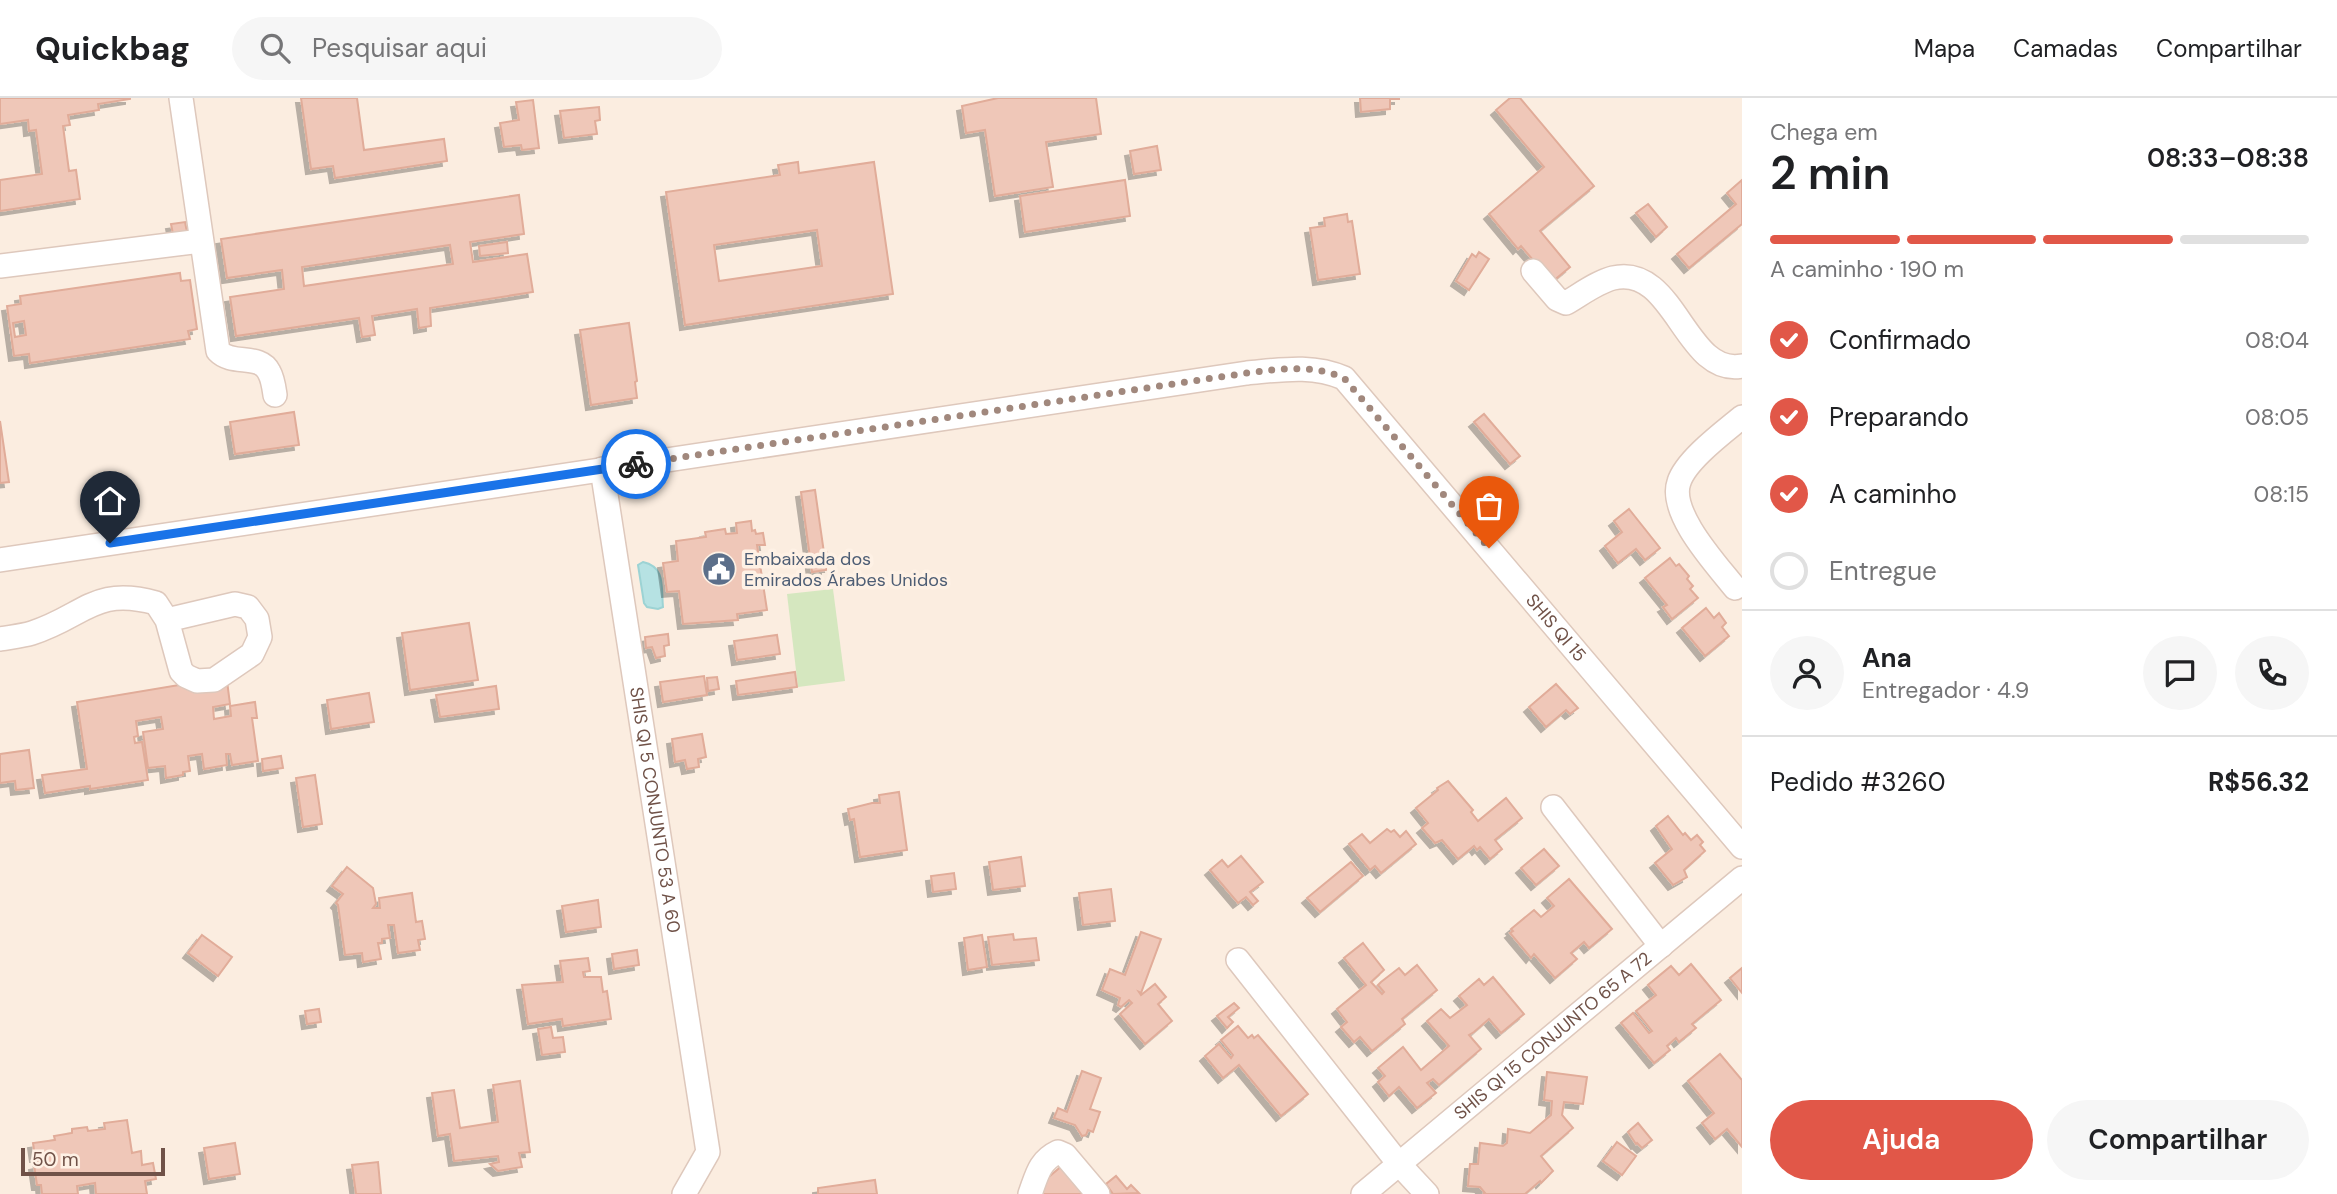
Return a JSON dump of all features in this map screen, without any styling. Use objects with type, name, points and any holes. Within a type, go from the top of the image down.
[{"type":"street","points":[[181,98],[218,351],[224,357],[261,363],[269,371],[275,395]]},
{"type":"street","points":[[0,266],[201,241]]},
{"type":"street","points":[[1534,271],[1557,299],[1566,303],[1614,278],[1633,277],[1651,285],[1702,349],[1716,362],[1729,368],[1742,366]]},
{"type":"street","name":"SHIS QI 15","points":[[602,469],[1247,373],[1291,368],[1325,370],[1344,378],[1742,847]]},
{"type":"street","points":[[1735,589],[1686,522],[1678,501],[1678,483],[1688,466],[1742,417]]},
{"type":"street","points":[[0,560],[602,469]]},
{"type":"street","name":"SHIS QI 5 CONJUNTO 53 A 60","points":[[602,469],[708,1152],[684,1194]]},
{"type":"street","points":[[0,639],[33,633],[104,598],[133,597],[156,603],[167,620]]},
{"type":"street","points":[[1553,807],[1661,946]]},
{"type":"street","name":"SHIS QI 15 CONJUNTO 65 A 72","points":[[1363,1194],[1742,878]]},
{"type":"street","points":[[1238,960],[1399,1164],[1427,1194]]},
{"type":"street","points":[[1030,1194],[1042,1164],[1047,1157],[1058,1152],[1065,1155],[1098,1194]]},
{"type":"green space","points":[[833,589],[845,681],[798,687],[787,594]]},
{"type":"water","points":[[643,562],[656,568],[661,579],[663,607],[658,609],[647,607],[644,603],[638,565]]},
{"type":"building","points":[[0,98],[130,99],[98,104],[99,110],[68,115],[70,125],[63,126],[69,171],[76,170],[80,199],[0,211],[0,180],[42,174],[36,130],[29,131],[28,120],[0,124]]},
{"type":"building","points":[[301,98],[357,98],[364,150],[444,139],[447,161],[335,178],[333,166],[311,169]]},
{"type":"building","points":[[998,98],[1096,98],[1101,134],[1046,142],[1053,187],[995,196],[985,130],[966,133],[962,106]]},
{"type":"building","points":[[1360,98],[1399,99],[1390,99],[1390,109],[1361,112]]},
{"type":"building","points":[[1510,98],[1520,98],[1594,186],[1540,231],[1570,267],[1552,282],[1521,246],[1518,249],[1489,214],[1544,167],[1496,110]]},
{"type":"building","points":[[533,100],[539,148],[522,150],[521,145],[504,147],[500,123],[519,120],[516,102]]},
{"type":"building","points":[[599,107],[600,120],[595,121],[597,134],[564,138],[560,111]]},
{"type":"building","points":[[1157,146],[1161,170],[1134,174],[1130,151]]},
{"type":"building","points":[[798,162],[799,173],[874,162],[893,294],[685,325],[666,192],[780,175],[778,165]],"holes":[[[817,230],[822,266],[719,281],[714,245]]]},
{"type":"building","points":[[1125,180],[1130,216],[1025,232],[1020,196]]},
{"type":"building","points":[[1742,180],[1742,224],[1689,268],[1677,254],[1736,204],[1727,193]]},
{"type":"building","points":[[519,195],[524,234],[470,242],[473,262],[527,254],[533,292],[430,308],[431,326],[419,328],[417,309],[372,316],[375,335],[362,337],[359,318],[236,336],[230,297],[284,289],[282,270],[227,278],[221,239]],"holes":[[[450,245],[453,264],[304,286],[302,267]]]},
{"type":"building","points":[[1648,204],[1667,227],[1656,237],[1636,213]]},
{"type":"building","points":[[1347,214],[1348,222],[1352,221],[1360,274],[1318,280],[1310,228],[1325,226],[1324,218]]},
{"type":"building","points":[[185,222],[187,232],[173,234],[171,224]]},
{"type":"building","points":[[507,242],[508,253],[480,256],[479,246]]},
{"type":"building","points":[[1479,252],[1489,259],[1469,290],[1456,281],[1472,254],[1476,257]]},
{"type":"building","points":[[180,273],[181,281],[190,280],[197,329],[188,331],[190,339],[30,363],[29,354],[14,356],[7,306],[21,304],[20,296]],"holes":[[[24,321],[26,335],[15,337],[13,323]]]},
{"type":"building","points":[[629,323],[637,398],[591,405],[580,330]]},
{"type":"building","points":[[294,412],[299,445],[235,454],[230,422]]},
{"type":"building","points":[[1484,414],[1520,456],[1510,464],[1474,422]]},
{"type":"building","points":[[0,421],[9,482],[0,483]]},
{"type":"building","points":[[815,490],[824,553],[827,552],[829,567],[812,572],[801,492]]},
{"type":"building","points":[[1629,509],[1660,548],[1645,560],[1636,549],[1618,563],[1605,546],[1622,532],[1614,521]]},
{"type":"building","points":[[751,521],[752,531],[755,530],[756,534],[763,533],[765,545],[757,545],[767,610],[737,614],[738,620],[683,624],[679,591],[667,592],[663,563],[678,561],[676,541],[706,537],[705,532],[725,529],[726,534],[737,533],[736,523]]},
{"type":"building","points":[[1670,558],[1689,576],[1687,579],[1693,586],[1690,589],[1698,598],[1672,619],[1663,607],[1667,605],[1645,578]]},
{"type":"building","points":[[1706,608],[1714,618],[1719,613],[1726,623],[1722,627],[1729,636],[1705,656],[1682,628]]},
{"type":"building","points":[[469,623],[478,680],[410,690],[402,633]]},
{"type":"building","points":[[668,634],[669,645],[664,646],[665,656],[656,658],[652,647],[646,648],[645,637]]},
{"type":"building","points":[[777,635],[780,654],[737,660],[734,641]]},
{"type":"building","points":[[795,672],[797,687],[738,695],[736,681]]},
{"type":"building","points":[[704,676],[707,695],[663,702],[660,682]]},
{"type":"building","points":[[717,677],[719,689],[708,691],[707,678]]},
{"type":"building","points":[[209,680],[227,681],[230,704],[213,707],[214,719],[231,716],[230,706],[255,702],[257,718],[252,718],[258,761],[232,765],[230,754],[226,754],[227,765],[204,769],[202,754],[188,756],[190,771],[166,778],[165,766],[148,768],[143,732],[163,729],[161,717],[136,721],[138,736],[134,737],[135,743],[142,742],[148,780],[45,793],[42,775],[87,769],[77,702]]},
{"type":"building","points":[[1556,684],[1578,708],[1570,714],[1566,710],[1546,727],[1529,707]]},
{"type":"building","points":[[496,686],[499,709],[440,717],[436,695]]},
{"type":"building","points":[[369,693],[374,722],[331,729],[327,700]]},
{"type":"building","points":[[702,734],[706,757],[698,759],[699,767],[687,769],[685,760],[675,762],[672,739]]},
{"type":"building","points":[[29,750],[34,788],[16,790],[15,781],[0,783],[0,754]]},
{"type":"building","points":[[281,756],[283,768],[263,771],[262,759]]},
{"type":"building","points":[[315,775],[322,824],[303,827],[296,778]]},
{"type":"building","points":[[1448,781],[1473,810],[1471,812],[1478,821],[1506,798],[1522,818],[1495,840],[1502,849],[1490,859],[1480,847],[1477,850],[1474,846],[1458,859],[1442,840],[1435,843],[1422,828],[1428,823],[1416,808]]},
{"type":"building","points":[[899,792],[907,850],[860,857],[854,819],[850,820],[848,809],[880,803],[879,795]]},
{"type":"building","points":[[1668,816],[1683,835],[1685,833],[1691,840],[1697,835],[1703,842],[1700,845],[1705,851],[1684,870],[1687,877],[1673,885],[1655,863],[1672,849],[1656,826]]},
{"type":"building","points":[[1387,829],[1391,832],[1394,830],[1400,837],[1406,831],[1416,844],[1381,873],[1375,866],[1370,870],[1349,844],[1362,834],[1370,843]]},
{"type":"building","points":[[1544,849],[1559,866],[1536,885],[1521,868]]},
{"type":"building","points":[[1241,856],[1263,882],[1250,892],[1258,901],[1253,905],[1246,897],[1238,903],[1210,870],[1222,860],[1228,867]]},
{"type":"building","points":[[1021,857],[1025,886],[993,890],[989,862]]},
{"type":"building","points":[[1351,862],[1363,876],[1320,912],[1307,898]]},
{"type":"building","points":[[347,867],[373,888],[376,904],[373,908],[380,908],[379,898],[412,893],[416,922],[422,921],[425,939],[418,940],[420,950],[398,953],[394,925],[388,925],[390,938],[382,939],[382,943],[378,943],[381,959],[363,962],[362,953],[345,955],[336,903],[343,894],[332,886]]},
{"type":"building","points":[[954,873],[956,889],[933,892],[931,876]]},
{"type":"building","points":[[1569,879],[1612,929],[1589,948],[1584,942],[1571,953],[1577,959],[1555,978],[1534,954],[1531,958],[1510,933],[1513,931],[1511,929],[1534,910],[1541,917],[1554,906],[1547,898]]},
{"type":"building","points":[[1111,889],[1115,921],[1083,925],[1079,893]]},
{"type":"building","points":[[598,900],[601,927],[566,932],[562,906]]},
{"type":"building","points":[[1141,932],[1161,939],[1141,993],[1139,992],[1141,995],[1155,984],[1166,997],[1158,1004],[1172,1021],[1145,1044],[1120,1014],[1132,1003],[1129,1000],[1121,1007],[1118,1005],[1120,998],[1102,990],[1110,969],[1125,975]]},
{"type":"building","points":[[1013,934],[1014,940],[1036,938],[1039,960],[992,965],[988,937]]},
{"type":"building","points":[[202,935],[232,957],[218,976],[188,953]]},
{"type":"building","points":[[982,935],[987,967],[968,970],[964,938]]},
{"type":"building","points":[[1363,943],[1384,970],[1371,982],[1382,994],[1384,992],[1378,985],[1381,982],[1399,968],[1405,975],[1417,965],[1437,990],[1402,1019],[1405,1024],[1372,1051],[1360,1037],[1354,1042],[1341,1027],[1347,1022],[1337,1009],[1366,985],[1344,958]]},
{"type":"building","points":[[637,950],[639,965],[614,969],[612,954]]},
{"type":"building","points":[[588,958],[590,971],[583,972],[584,977],[601,977],[603,992],[607,991],[611,1019],[563,1026],[562,1019],[528,1024],[522,985],[563,982],[560,961]]},
{"type":"building","points":[[1691,964],[1721,1000],[1692,1024],[1696,1028],[1679,1042],[1676,1038],[1667,1046],[1670,1050],[1654,1063],[1621,1023],[1633,1013],[1649,1033],[1652,1031],[1636,1011],[1656,995],[1648,985],[1671,966],[1679,975]]},
{"type":"building","points":[[1742,968],[1742,993],[1730,978]]},
{"type":"building","points":[[1493,977],[1524,1014],[1501,1033],[1489,1019],[1469,1035],[1481,1049],[1439,1085],[1433,1079],[1427,1083],[1436,1093],[1417,1108],[1399,1087],[1389,1096],[1378,1082],[1385,1076],[1378,1068],[1403,1047],[1421,1070],[1449,1046],[1427,1021],[1441,1009],[1450,1018],[1467,1005],[1459,996],[1479,979],[1484,985]]},
{"type":"building","points":[[1234,1003],[1239,1008],[1228,1017],[1233,1022],[1227,1028],[1217,1016]]},
{"type":"building","points":[[319,1009],[321,1022],[307,1024],[305,1011]]},
{"type":"building","points":[[1238,1026],[1248,1038],[1258,1035],[1308,1094],[1281,1116],[1239,1065],[1223,1078],[1205,1056],[1219,1044],[1231,1058],[1233,1055],[1221,1040]]},
{"type":"building","points":[[551,1027],[553,1038],[563,1037],[565,1052],[542,1055],[538,1029]]},
{"type":"building","points":[[1720,1054],[1742,1080],[1742,1147],[1727,1129],[1715,1139],[1702,1123],[1714,1113],[1688,1081]]},
{"type":"building","points":[[1082,1071],[1101,1078],[1090,1109],[1100,1112],[1093,1132],[1088,1130],[1086,1135],[1082,1136],[1075,1125],[1054,1118],[1058,1108],[1067,1112]]},
{"type":"building","points":[[1547,1072],[1587,1077],[1583,1104],[1564,1102],[1562,1115],[1573,1128],[1541,1156],[1553,1171],[1525,1194],[1483,1194],[1485,1193],[1480,1187],[1468,1186],[1470,1164],[1478,1164],[1480,1143],[1503,1146],[1507,1143],[1508,1129],[1530,1133],[1551,1115],[1552,1101],[1544,1100]]},
{"type":"building","points":[[520,1081],[530,1152],[519,1153],[522,1167],[498,1171],[490,1164],[499,1162],[498,1156],[454,1161],[450,1134],[438,1136],[432,1093],[454,1090],[460,1128],[498,1122],[493,1085]]},
{"type":"building","points":[[127,1120],[132,1153],[141,1151],[142,1165],[153,1163],[156,1179],[145,1181],[147,1194],[96,1194],[95,1183],[77,1186],[78,1194],[42,1194],[41,1185],[37,1185],[34,1165],[39,1164],[33,1143],[55,1140],[54,1136],[72,1133],[72,1129],[105,1129],[104,1123]]},
{"type":"building","points":[[1638,1123],[1652,1140],[1642,1148],[1628,1132]]},
{"type":"building","points":[[1617,1142],[1636,1156],[1622,1175],[1603,1161]]},
{"type":"building","points":[[235,1143],[240,1174],[209,1179],[204,1148]]},
{"type":"building","points":[[378,1162],[381,1194],[356,1194],[352,1165]]},
{"type":"building","points":[[1063,1165],[1087,1194],[1033,1194],[1038,1186]]},
{"type":"building","points":[[1116,1176],[1127,1189],[1131,1185],[1139,1193],[1113,1194],[1106,1184]]},
{"type":"building","points":[[875,1180],[877,1194],[818,1194],[818,1188]]},
{"type":"way so far","points":[[636,464],[1247,373],[1291,368],[1325,370],[1344,378],[1489,548]]},
{"type":"place","name":"Embaixada dos Emirados Árabes Unidos","points":[[719,569]]},
{"type":"route","points":[[110,543],[636,464]]}]
